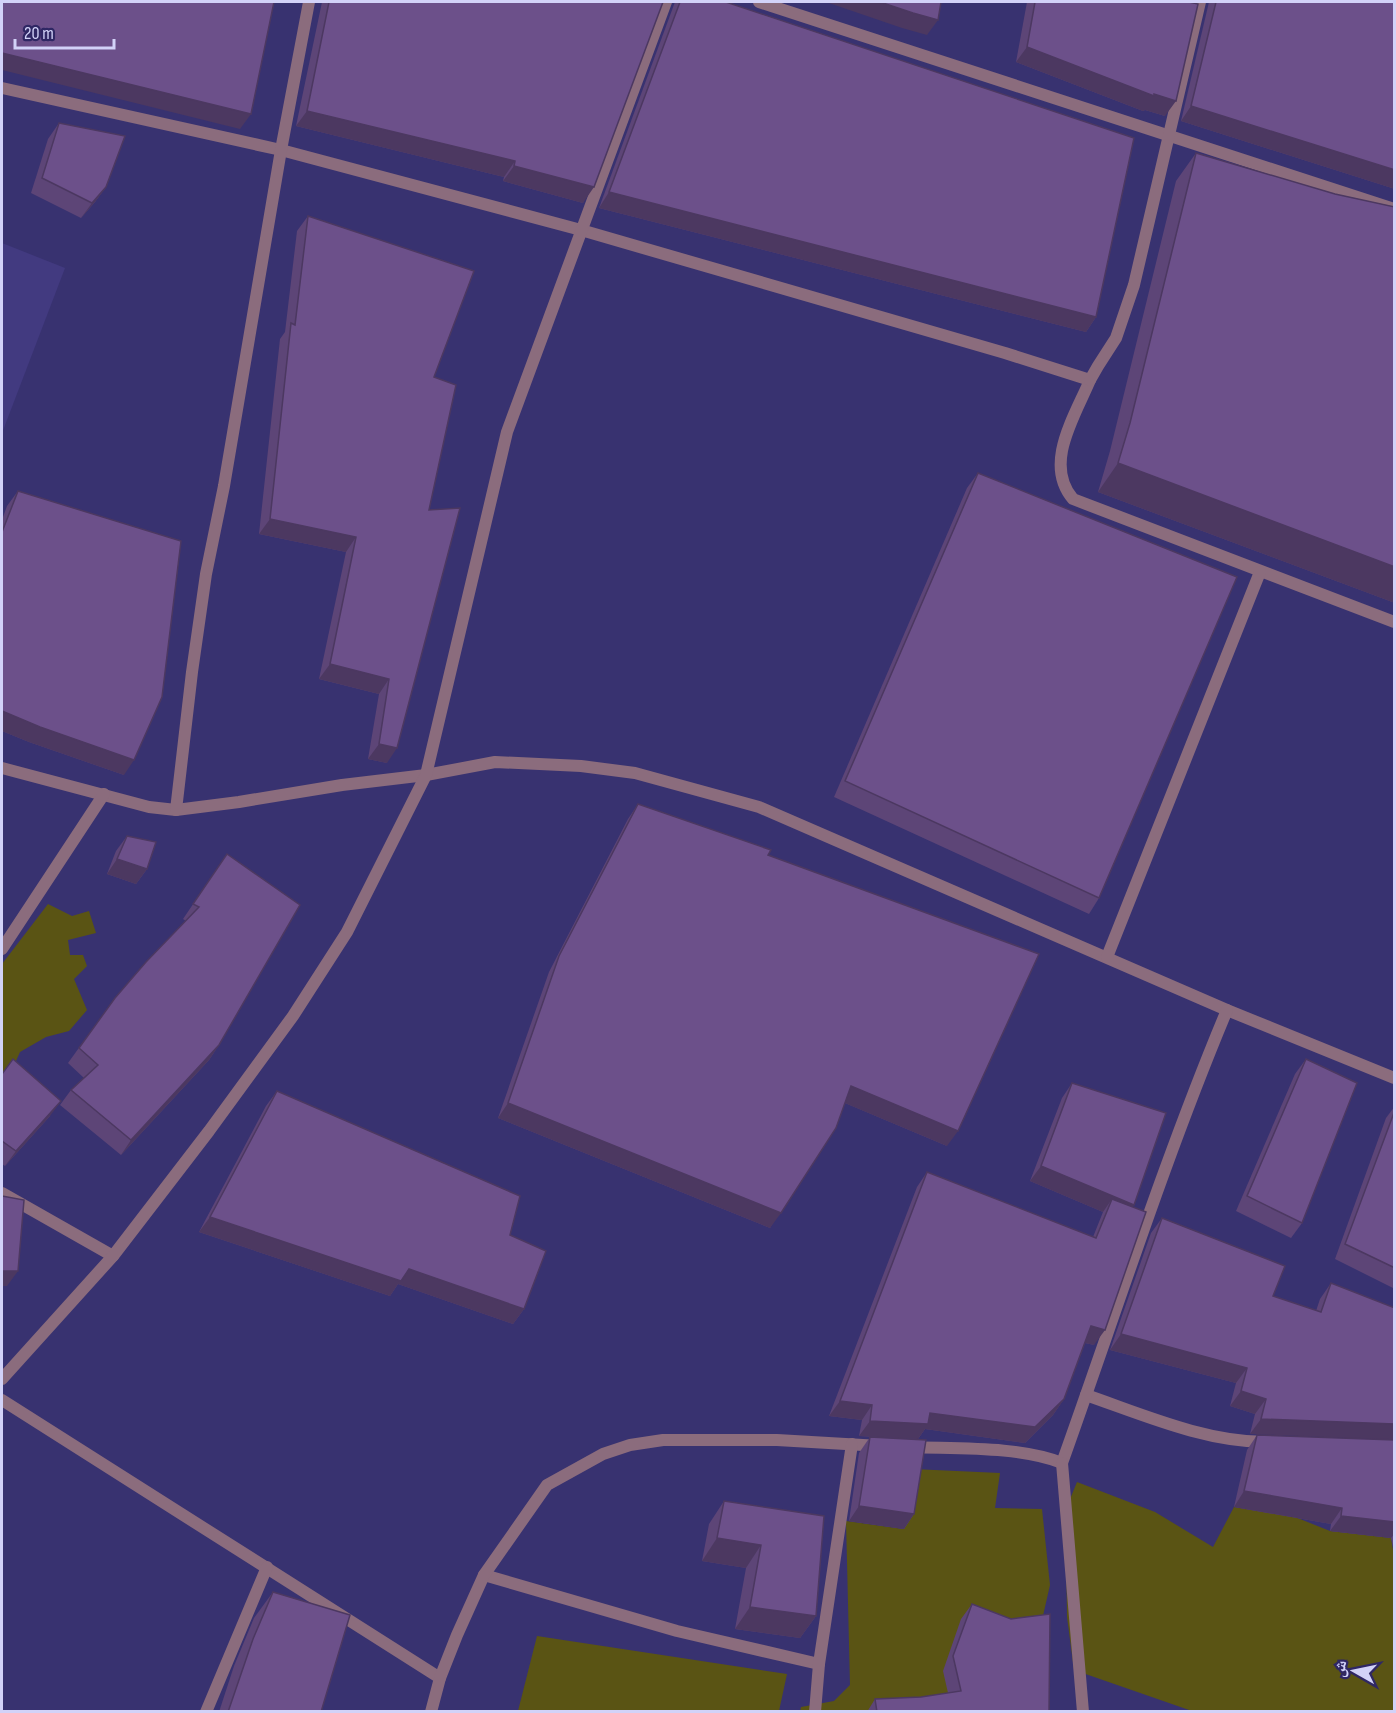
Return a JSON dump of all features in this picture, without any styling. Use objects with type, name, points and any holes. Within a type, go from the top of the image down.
[{"type":"street","points":[[176,810],[206,574],[224,486],[281,150],[309,2]]},
{"type":"street","points":[[2,1379],[113,1256],[209,1131],[292,1016],[346,932],[426,775],[507,432],[666,2]]},
{"type":"street","points":[[759,2],[1395,209]]},
{"type":"street","points":[[1200,2],[1134,285],[1112,347],[1090,380],[1064,440],[1060,459],[1062,482],[1073,499],[1395,622]]},
{"type":"street","points":[[2,88],[281,150],[581,230],[1005,353],[1090,380]]},
{"type":"street","points":[[1107,957],[1260,572]]},
{"type":"street","points":[[2,768],[148,807],[176,810],[426,775],[495,762],[581,766],[635,773],[759,807],[1227,1010],[1395,1078]]},
{"type":"street","points":[[2,949],[104,794]]},
{"type":"street","points":[[1083,1712],[1062,1463],[1183,1120],[1227,1010]]},
{"type":"street","points":[[2,1193],[113,1256]]},
{"type":"street","points":[[1086,1395],[1191,1430],[1249,1442],[1280,1442]]},
{"type":"street","points":[[2,1400],[440,1678]]},
{"type":"street","points":[[431,1712],[440,1678],[456,1635],[484,1575],[548,1485],[603,1454],[630,1445],[663,1440],[777,1440],[986,1450],[1044,1456],[1062,1463]]},
{"type":"street","points":[[815,1712],[819,1664],[852,1444]]},
{"type":"street","points":[[206,1712],[267,1567]]},
{"type":"street","points":[[484,1575],[677,1631],[819,1664]]},
{"type":"shaded area","points":[[2,243],[65,268],[2,433]]},
{"type":"shaded area","points":[[48,904],[72,916],[89,911],[96,933],[68,940],[70,955],[83,955],[87,966],[74,979],[87,1010],[69,1031],[46,1037],[20,1052],[8,1079],[2,1079],[2,964]]},
{"type":"shaded area","points":[[913,1469],[1000,1473],[995,1508],[1042,1509],[1050,1585],[1040,1629],[950,1706],[917,1712],[800,1712],[801,1707],[834,1701],[850,1685],[846,1521],[903,1529]]},
{"type":"shaded area","points":[[1077,1482],[1155,1512],[1213,1547],[1234,1507],[1295,1517],[1330,1531],[1391,1538],[1394,1556],[1394,1711],[1192,1711],[1074,1670],[1067,1617],[1066,1548],[1068,1504]]},
{"type":"shaded area","points":[[537,1636],[787,1674],[779,1711],[518,1711]]},
{"type":"building","points":[[2,2],[274,2],[251,114],[2,53]]},
{"type":"building","points":[[329,2],[663,2],[594,187],[514,166],[515,161],[307,111]]},
{"type":"building","points":[[680,2],[726,2],[1134,138],[1096,317],[609,192]]},
{"type":"building","points":[[880,2],[941,2],[938,20]]},
{"type":"building","points":[[1035,2],[1189,2],[1198,4],[1176,101],[1154,94],[1154,96],[1027,47]]},
{"type":"building","points":[[1216,2],[1395,2],[1395,170],[1191,106]]},
{"type":"building","points":[[59,123],[125,136],[106,187],[92,203],[42,178]]},
{"type":"building","points":[[1196,153],[1335,194],[1395,207],[1395,567],[1118,463],[1130,423]]},
{"type":"building","points":[[308,216],[474,271],[434,377],[456,385],[429,510],[460,508],[397,748],[379,744],[389,679],[330,664],[356,537],[270,519],[291,323],[295,325]]},
{"type":"building","points":[[978,473],[1237,577],[1099,898],[845,781]]},
{"type":"building","points":[[18,491],[181,541],[162,697],[134,760],[2,711],[2,532]]},
{"type":"building","points":[[638,804],[771,850],[768,855],[1039,954],[958,1131],[851,1086],[836,1128],[781,1213],[508,1103],[559,956]]},
{"type":"building","points":[[127,836],[156,842],[147,869],[117,859]]},
{"type":"building","points":[[227,854],[300,905],[219,1045],[131,1140],[71,1090],[98,1065],[79,1048],[115,998],[199,907],[193,904]]},
{"type":"building","points":[[13,1059],[61,1101],[16,1151],[2,1141],[2,1074]]},
{"type":"building","points":[[1306,1059],[1357,1083],[1302,1223],[1247,1196]]},
{"type":"building","points":[[1072,1083],[1166,1113],[1134,1205],[1041,1166]]},
{"type":"building","points":[[277,1091],[520,1196],[510,1235],[546,1251],[524,1309],[409,1269],[401,1281],[210,1217]]},
{"type":"building","points":[[1395,1110],[1395,1268],[1345,1244]]},
{"type":"building","points":[[927,1172],[1096,1238],[1112,1199],[1146,1212],[1105,1330],[1091,1326],[1064,1399],[1035,1427],[930,1413],[928,1424],[870,1421],[872,1405],[840,1401]]},
{"type":"building","points":[[2,1196],[24,1200],[18,1271],[2,1271]]},
{"type":"building","points":[[1162,1218],[1285,1266],[1273,1296],[1321,1312],[1331,1283],[1395,1308],[1395,1424],[1261,1419],[1266,1399],[1241,1391],[1247,1368],[1121,1334]]},
{"type":"building","points":[[1257,1435],[1395,1440],[1395,1522],[1341,1516],[1342,1508],[1244,1491]]},
{"type":"building","points":[[870,1437],[926,1440],[914,1514],[859,1506]]},
{"type":"building","points":[[724,1501],[824,1516],[816,1616],[750,1607],[761,1545],[717,1538]]},
{"type":"building","points":[[273,1592],[350,1615],[321,1712],[228,1712],[253,1639]]},
{"type":"building","points":[[972,1604],[1011,1619],[1050,1614],[1049,1712],[877,1712],[875,1699],[921,1697],[961,1691],[953,1656]]}]
